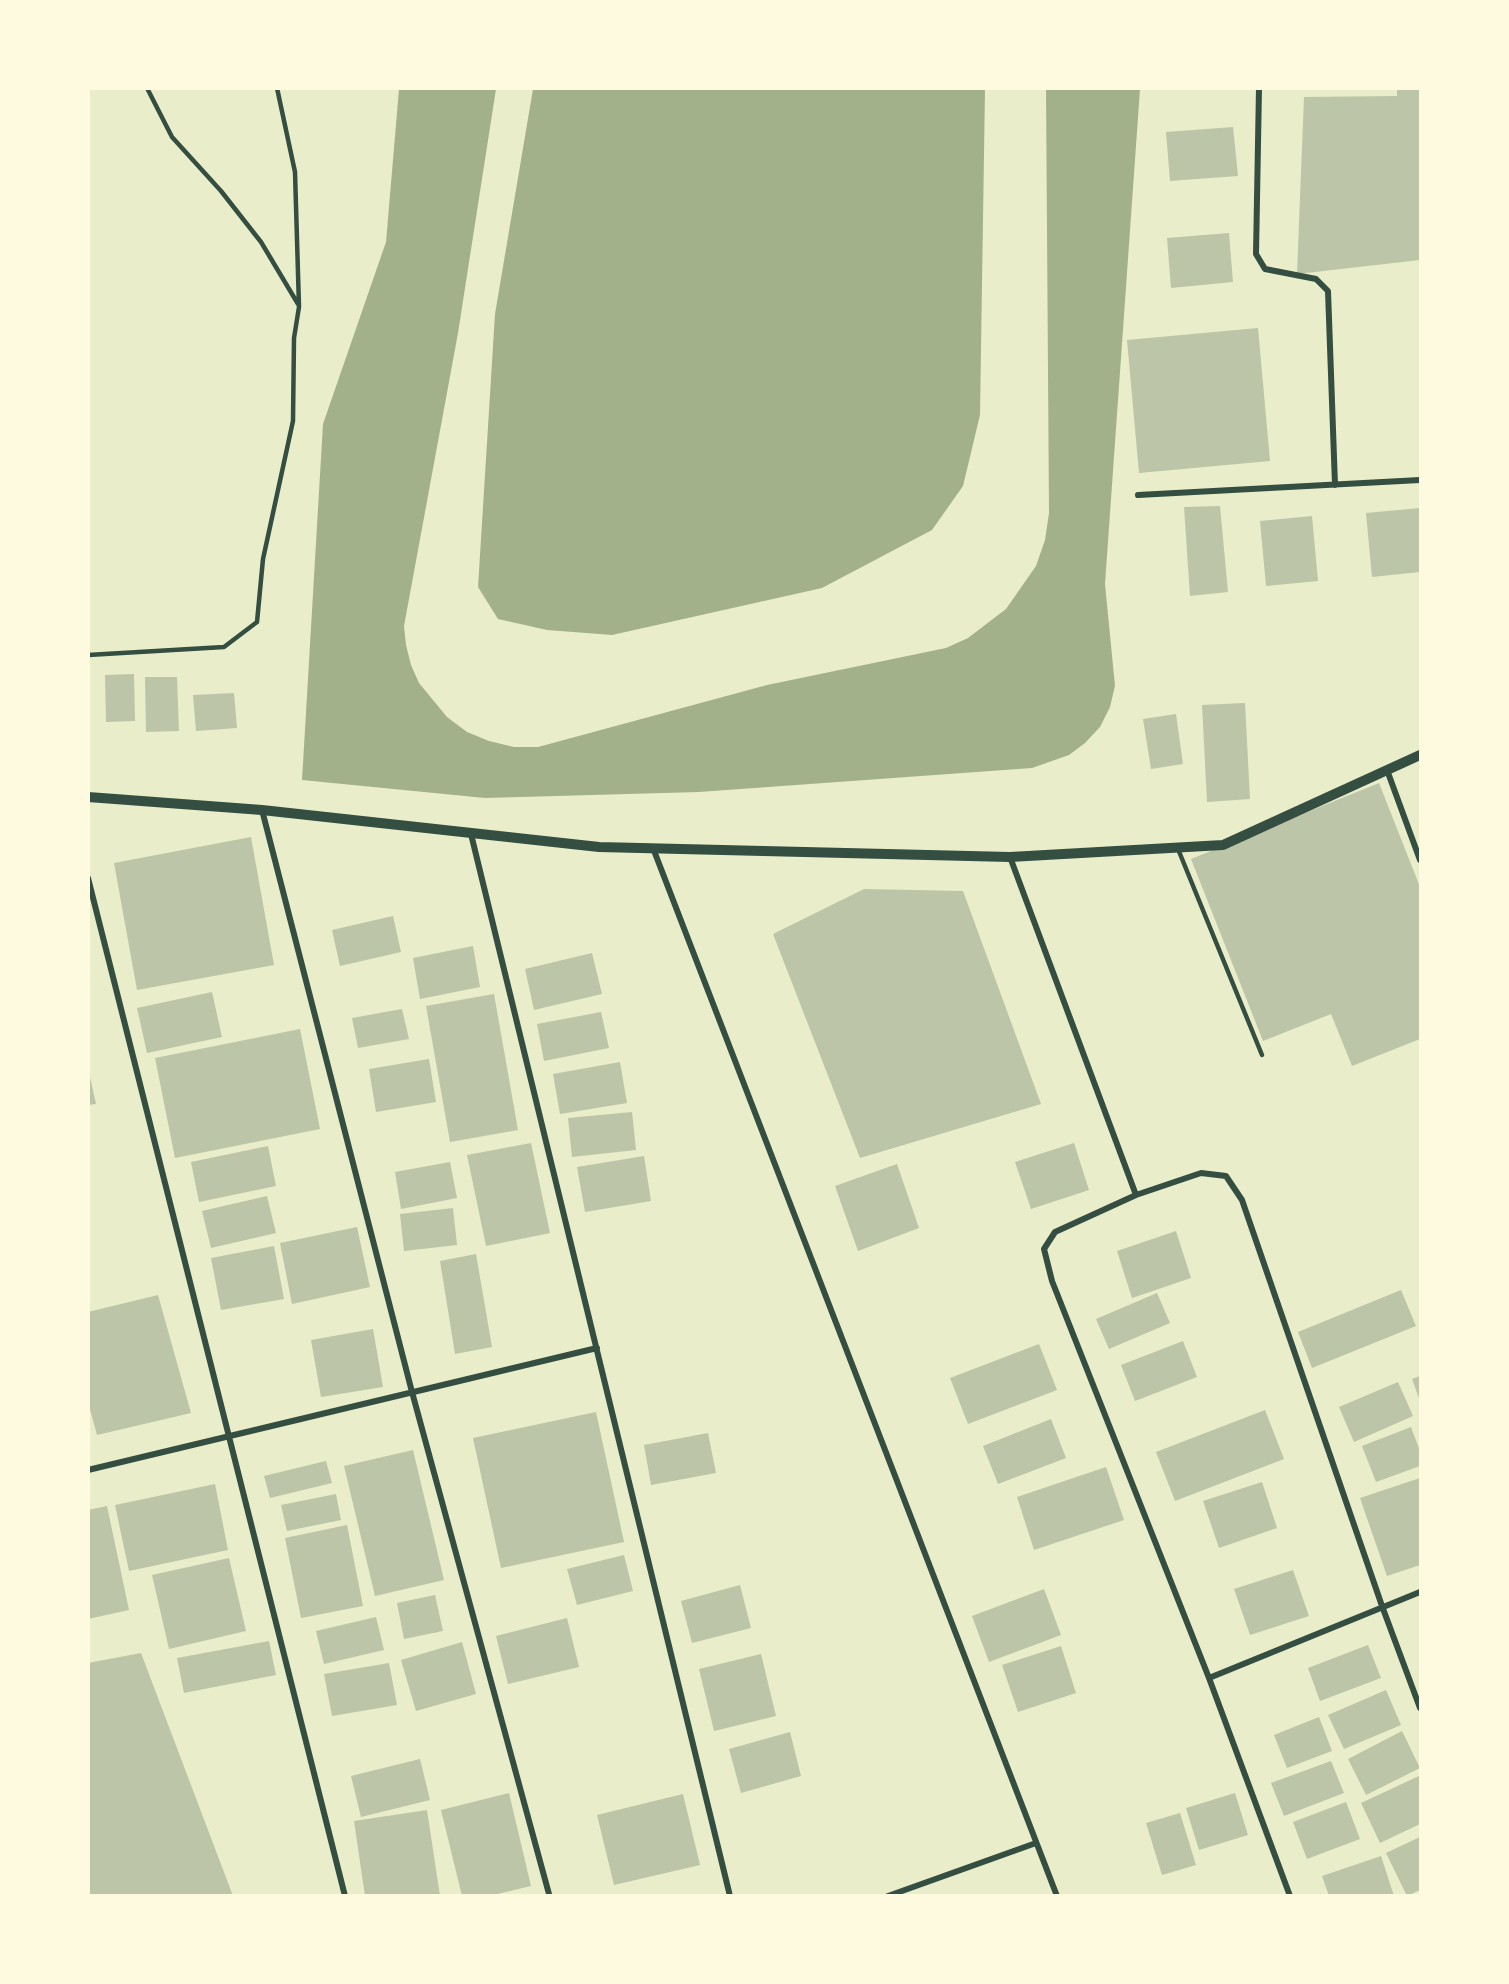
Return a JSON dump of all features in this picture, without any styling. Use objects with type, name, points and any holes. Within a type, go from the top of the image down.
[{"type":"street","points":[[1258,88],[1256,254],[1265,269],[1316,279],[1328,291],[1335,485]]},
{"type":"street","points":[[1138,495],[1420,480]]},
{"type":"street","points":[[88,797],[262,810],[599,846],[1010,857],[1223,845],[1420,755]]},
{"type":"street","points":[[1387,770],[1420,860]]},
{"type":"street","points":[[262,810],[412,1392],[549,1894]]},
{"type":"street","points":[[471,834],[730,1896]]},
{"type":"street","points":[[653,848],[1057,1896]]},
{"type":"street","points":[[1010,857],[1136,1195]]},
{"type":"street","points":[[88,878],[345,1896]]},
{"type":"street","points":[[1290,1896],[1209,1678],[1052,1281],[1044,1249],[1055,1232],[1136,1195],[1201,1173],[1226,1176],[1242,1200],[1382,1606],[1420,1708]]},
{"type":"street","points":[[88,1470],[597,1348]]},
{"type":"street","points":[[1209,1678],[1420,1592]]},
{"type":"street","points":[[888,1896],[1036,1844]]},
{"type":"lane","points":[[147,88],[172,137],[221,191],[261,242],[299,307]]},
{"type":"lane","points":[[88,655],[224,647],[256,622],[263,560],[293,421],[294,338],[299,307],[295,172],[277,88]]},
{"type":"lane","points":[[1178,849],[1262,1056]]},
{"type":"shaded area","points":[[399,89],[496,89],[458,333],[404,626],[406,645],[419,683],[447,717],[467,732],[489,741],[514,747],[538,747],[767,685],[946,648],[968,638],[1006,609],[1036,566],[1045,540],[1049,513],[1046,89],[1140,89],[1105,584],[1115,686],[1110,707],[1100,727],[1085,743],[1069,755],[1032,768],[699,792],[485,798],[302,780],[323,424],[386,242]]},
{"type":"shaded area","points":[[533,89],[985,89],[980,415],[963,486],[932,530],[822,588],[612,635],[547,630],[498,619],[478,587],[495,314]]},
{"type":"building","points":[[1397,88],[1420,88],[1420,260],[1297,274],[1304,97],[1397,96]]},
{"type":"building","points":[[1233,127],[1238,176],[1170,181],[1166,132]]},
{"type":"building","points":[[1229,233],[1233,282],[1171,288],[1167,238]]},
{"type":"building","points":[[1258,328],[1270,461],[1139,473],[1127,340]]},
{"type":"building","points":[[1220,506],[1228,592],[1190,596],[1184,507]]},
{"type":"building","points":[[1420,508],[1420,572],[1372,577],[1366,513]]},
{"type":"building","points":[[1312,516],[1318,581],[1266,586],[1260,521]]},
{"type":"building","points":[[134,674],[135,721],[106,722],[105,675]]},
{"type":"building","points":[[145,677],[177,677],[179,731],[146,732]]},
{"type":"building","points":[[234,693],[237,728],[196,731],[193,695]]},
{"type":"building","points":[[1245,703],[1250,799],[1207,802],[1202,705]]},
{"type":"building","points":[[1176,714],[1183,764],[1151,769],[1143,719]]},
{"type":"building","points":[[1379,783],[1420,887],[1420,1039],[1352,1066],[1331,1014],[1263,1041],[1191,859]]},
{"type":"building","points":[[251,837],[274,965],[137,990],[114,863]]},
{"type":"building","points":[[864,889],[963,891],[1041,1104],[860,1158],[773,934]]},
{"type":"building","points":[[393,916],[401,952],[340,966],[332,930]]},
{"type":"building","points":[[473,946],[480,987],[420,999],[413,958]]},
{"type":"building","points":[[592,953],[602,994],[534,1010],[525,969]]},
{"type":"building","points":[[212,992],[222,1037],[147,1053],[137,1008]]},
{"type":"building","points":[[494,994],[518,1130],[450,1142],[426,1006]]},
{"type":"building","points":[[402,1009],[409,1039],[358,1048],[352,1018]]},
{"type":"building","points":[[601,1012],[609,1048],[544,1061],[537,1024]]},
{"type":"building","points":[[300,1029],[320,1129],[175,1158],[155,1058]]},
{"type":"building","points":[[429,1059],[436,1102],[376,1112],[369,1069]]},
{"type":"building","points":[[620,1062],[627,1103],[560,1114],[553,1074]]},
{"type":"building","points":[[88,1068],[96,1104],[88,1105]]},
{"type":"building","points":[[632,1112],[636,1150],[572,1157],[568,1118]]},
{"type":"building","points":[[531,1143],[550,1233],[486,1246],[467,1155]]},
{"type":"building","points":[[1074,1143],[1089,1190],[1031,1209],[1015,1162]]},
{"type":"building","points":[[268,1146],[276,1186],[199,1202],[191,1162]]},
{"type":"building","points":[[644,1156],[651,1201],[585,1212],[577,1167]]},
{"type":"building","points":[[450,1162],[457,1198],[401,1209],[395,1172]]},
{"type":"building","points":[[897,1164],[919,1228],[858,1251],[835,1186]]},
{"type":"building","points":[[267,1196],[276,1233],[211,1248],[202,1211]]},
{"type":"building","points":[[453,1208],[457,1245],[404,1251],[400,1214]]},
{"type":"building","points":[[357,1227],[370,1287],[292,1304],[280,1243]]},
{"type":"building","points":[[1176,1231],[1191,1278],[1132,1298],[1117,1251]]},
{"type":"building","points":[[274,1246],[284,1299],[221,1310],[211,1258]]},
{"type":"building","points":[[476,1254],[492,1347],[455,1354],[440,1261]]},
{"type":"building","points":[[1401,1290],[1416,1326],[1312,1368],[1298,1332]]},
{"type":"building","points":[[1157,1293],[1170,1323],[1109,1349],[1096,1319]]},
{"type":"building","points":[[158,1295],[191,1413],[97,1435],[88,1402],[88,1312]]},
{"type":"building","points":[[373,1329],[383,1387],[321,1397],[311,1340]]},
{"type":"building","points":[[1183,1341],[1197,1377],[1135,1401],[1121,1365]]},
{"type":"building","points":[[1039,1344],[1057,1390],[968,1424],[950,1378]]},
{"type":"building","points":[[1420,1376],[1420,1401],[1412,1379]]},
{"type":"building","points":[[1398,1382],[1413,1416],[1354,1442],[1339,1407]]},
{"type":"building","points":[[1265,1410],[1284,1459],[1175,1501],[1156,1452]]},
{"type":"building","points":[[596,1412],[624,1542],[501,1568],[473,1438]]},
{"type":"building","points":[[1051,1419],[1066,1458],[998,1484],[983,1446]]},
{"type":"building","points":[[1411,1427],[1420,1451],[1420,1466],[1376,1482],[1362,1446]]},
{"type":"building","points":[[708,1433],[716,1473],[651,1485],[644,1445]]},
{"type":"building","points":[[413,1450],[444,1580],[375,1596],[344,1466]]},
{"type":"building","points":[[326,1461],[332,1483],[270,1498],[264,1476]]},
{"type":"building","points":[[1106,1467],[1124,1520],[1034,1550],[1017,1497]]},
{"type":"building","points":[[1420,1478],[1420,1565],[1387,1576],[1360,1498]]},
{"type":"building","points":[[1262,1482],[1277,1528],[1219,1548],[1203,1501]]},
{"type":"building","points":[[215,1484],[228,1550],[129,1571],[115,1505]]},
{"type":"building","points":[[336,1494],[341,1520],[287,1531],[281,1505]]},
{"type":"building","points":[[107,1506],[129,1610],[88,1619],[88,1510]]},
{"type":"building","points":[[347,1525],[363,1606],[301,1618],[285,1538]]},
{"type":"building","points":[[624,1555],[633,1591],[577,1605],[567,1569]]},
{"type":"building","points":[[229,1558],[246,1631],[169,1649],[152,1575]]},
{"type":"building","points":[[1293,1570],[1309,1616],[1250,1635],[1234,1589]]},
{"type":"building","points":[[740,1585],[751,1628],[692,1643],[681,1601]]},
{"type":"building","points":[[1044,1589],[1061,1635],[989,1662],[972,1616]]},
{"type":"building","points":[[435,1595],[443,1631],[404,1639],[397,1603]]},
{"type":"building","points":[[376,1617],[384,1650],[324,1664],[316,1631]]},
{"type":"building","points":[[567,1618],[579,1667],[508,1684],[496,1636]]},
{"type":"building","points":[[269,1641],[276,1675],[184,1693],[177,1658]]},
{"type":"building","points":[[462,1642],[476,1694],[416,1711],[401,1660]]},
{"type":"building","points":[[1368,1645],[1381,1678],[1320,1701],[1308,1668]]},
{"type":"building","points":[[1061,1646],[1076,1693],[1018,1712],[1002,1665]]},
{"type":"building","points":[[141,1653],[233,1896],[88,1896],[88,1663]]},
{"type":"building","points":[[761,1654],[776,1716],[714,1731],[699,1669]]},
{"type":"building","points":[[389,1663],[397,1705],[332,1716],[324,1674]]},
{"type":"building","points":[[1386,1690],[1401,1725],[1344,1749],[1328,1715]]},
{"type":"building","points":[[1319,1717],[1332,1751],[1287,1768],[1274,1735]]},
{"type":"building","points":[[1402,1731],[1420,1768],[1366,1795],[1348,1759]]},
{"type":"building","points":[[790,1732],[801,1776],[741,1793],[729,1749]]},
{"type":"building","points":[[420,1759],[430,1800],[361,1817],[351,1776]]},
{"type":"building","points":[[1331,1761],[1344,1793],[1284,1816],[1271,1783]]},
{"type":"building","points":[[1419,1776],[1420,1824],[1380,1843],[1361,1803]]},
{"type":"building","points":[[509,1793],[531,1886],[489,1896],[462,1896],[441,1810]]},
{"type":"building","points":[[1235,1793],[1248,1835],[1199,1850],[1186,1808]]},
{"type":"building","points":[[683,1794],[700,1865],[614,1885],[597,1815]]},
{"type":"building","points":[[1346,1802],[1360,1839],[1307,1859],[1293,1822]]},
{"type":"building","points":[[427,1810],[440,1896],[365,1896],[354,1821]]},
{"type":"building","points":[[1180,1813],[1196,1865],[1162,1875],[1146,1823]]},
{"type":"building","points":[[1420,1837],[1420,1890],[1407,1896],[1386,1853]]},
{"type":"building","points":[[1381,1856],[1394,1896],[1329,1896],[1322,1876]]}]
